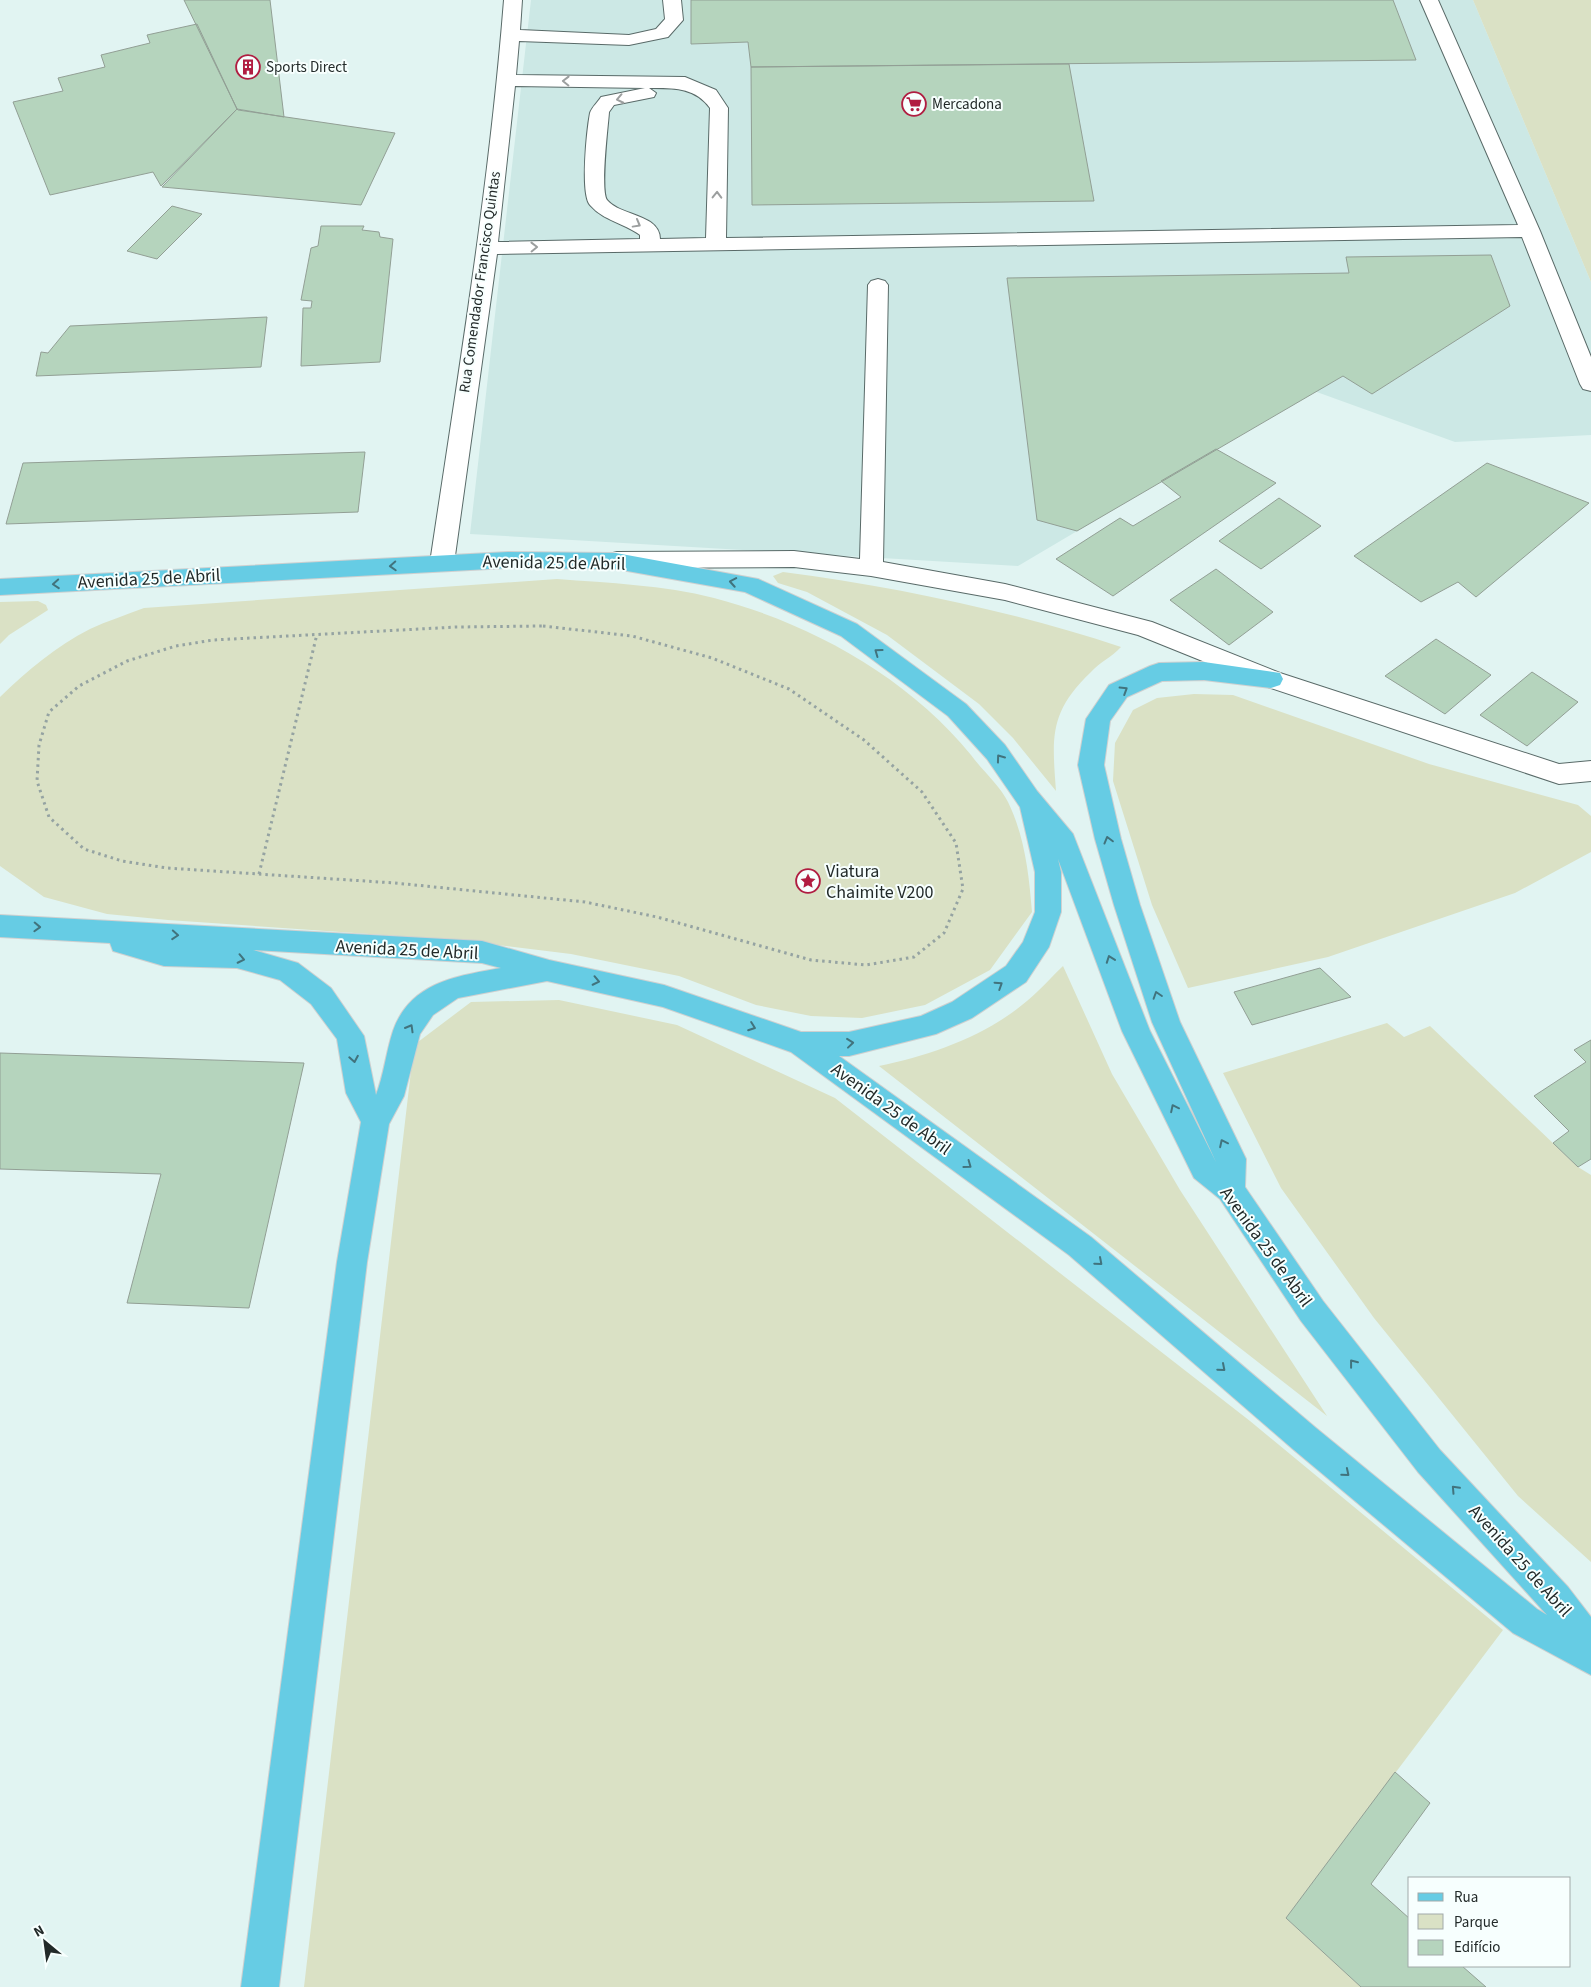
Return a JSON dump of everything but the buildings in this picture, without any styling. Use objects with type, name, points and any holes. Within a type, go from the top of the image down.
[{"type":"main road","name":"Avenida 25 de Abril","points":[[0,587],[508,560],[616,560],[750,585],[849,630],[957,710],[996,752],[1028,798],[1064,841],[1136,1031],[1204,1169],[1230,1190],[1312,1311],[1429,1461],[1556,1599],[1591,1644]]},
{"type":"main road","points":[[1230,1190],[1231,1159],[1166,1022],[1116,867],[1091,765],[1098,719],[1118,691],[1159,672],[1204,671],[1271,679]]},
{"type":"main road","name":"Avenida 25 de Abril","points":[[801,1044],[849,1044],[926,1026],[962,1010],[1016,974],[1035,947],[1048,912],[1048,872],[1028,798]]},
{"type":"main road","name":"Avenida 25 de Abril","points":[[0,926],[74,928],[344,946],[482,952],[549,971],[664,996],[801,1044],[1080,1246],[1305,1439],[1526,1621],[1591,1658]]},
{"type":"main road","points":[[74,928],[164,955],[237,957],[288,971],[322,996],[350,1036],[360,1093],[375,1122]]},
{"type":"main road","points":[[260,1987],[352,1262],[375,1122],[390,1096],[406,1030],[424,1008],[452,988],[549,971]]},
{"type":"street","name":"Rua Comendador Francisco Quintas","points":[[442,563],[486,248],[507,80],[513,0]]},
{"type":"street","points":[[511,35],[629,40],[662,33],[674,20],[672,0]]},
{"type":"street","points":[[1429,0],[1530,231],[1591,384]]},
{"type":"street","points":[[507,80],[685,83],[709,94],[719,108],[716,244]]},
{"type":"street","points":[[650,246],[650,233],[637,223],[612,214],[597,201],[594,186],[600,111],[608,101],[685,83]]},
{"type":"street","points":[[486,248],[1530,231]]},
{"type":"street","points":[[871,568],[878,285]]},
{"type":"street","points":[[616,560],[794,559],[871,568],[1005,592],[1144,628],[1271,679],[1559,774],[1591,771]]},
{"type":"path","points":[[543,626],[632,636],[712,658],[789,689],[864,740],[922,792],[956,842],[963,889],[944,933],[914,957],[866,965],[811,960],[658,917],[585,902],[395,883],[258,874],[167,868],[122,861],[84,848],[49,817],[37,781],[39,745],[49,712],[79,686],[126,661],[176,646],[213,640],[457,627],[543,626]]},
{"type":"path","points":[[258,874],[317,634]]},
{"type":"shaded area","points":[[531,0],[1473,0],[1591,282],[1591,435],[1455,442],[1314,391],[1018,566],[470,534]]},
{"type":"green space","points":[[1473,0],[1591,0],[1591,282]]},
{"type":"green space","points":[[783,572],[869,585],[996,611],[1121,647],[1095,668],[1077,686],[1060,713],[1054,740],[1056,791],[1013,738],[979,704],[887,635],[807,592],[778,583],[773,576]]},
{"type":"green space","points":[[557,579],[675,590],[714,598],[750,609],[786,622],[821,638],[855,657],[918,701],[946,727],[1000,790],[1008,802],[1019,829],[1028,870],[1032,912],[990,970],[925,1005],[862,1018],[811,1016],[756,1005],[679,976],[571,954],[456,940],[107,914],[44,897],[0,866],[0,697],[42,660],[65,643],[90,629],[144,608]]},
{"type":"green space","points":[[38,601],[46,605],[48,610],[9,635],[0,644],[0,602]]},
{"type":"green space","points":[[1194,694],[1233,695],[1429,764],[1578,805],[1591,816],[1591,852],[1515,893],[1328,957],[1188,988],[1152,905],[1113,781],[1115,743],[1133,710],[1157,698]]},
{"type":"green space","points":[[1063,966],[1112,1074],[1180,1190],[1327,1416],[879,1066],[943,1048],[984,1030],[1021,1006]]},
{"type":"green space","points":[[559,1000],[677,1025],[835,1098],[1250,1421],[1503,1630],[1286,1918],[1361,1987],[304,1987],[414,1045],[471,1002]]},
{"type":"green space","points":[[1387,1023],[1404,1037],[1430,1026],[1578,1167],[1591,1175],[1591,1562],[1518,1496],[1374,1318],[1281,1188],[1223,1073]]},
{"type":"place","name":"Sports Direct","points":[[248,67]]},
{"type":"place","name":"Mercadona","points":[[914,104]]},
{"type":"place","name":"Viatura Chaimite V200","points":[[808,881]]}]
